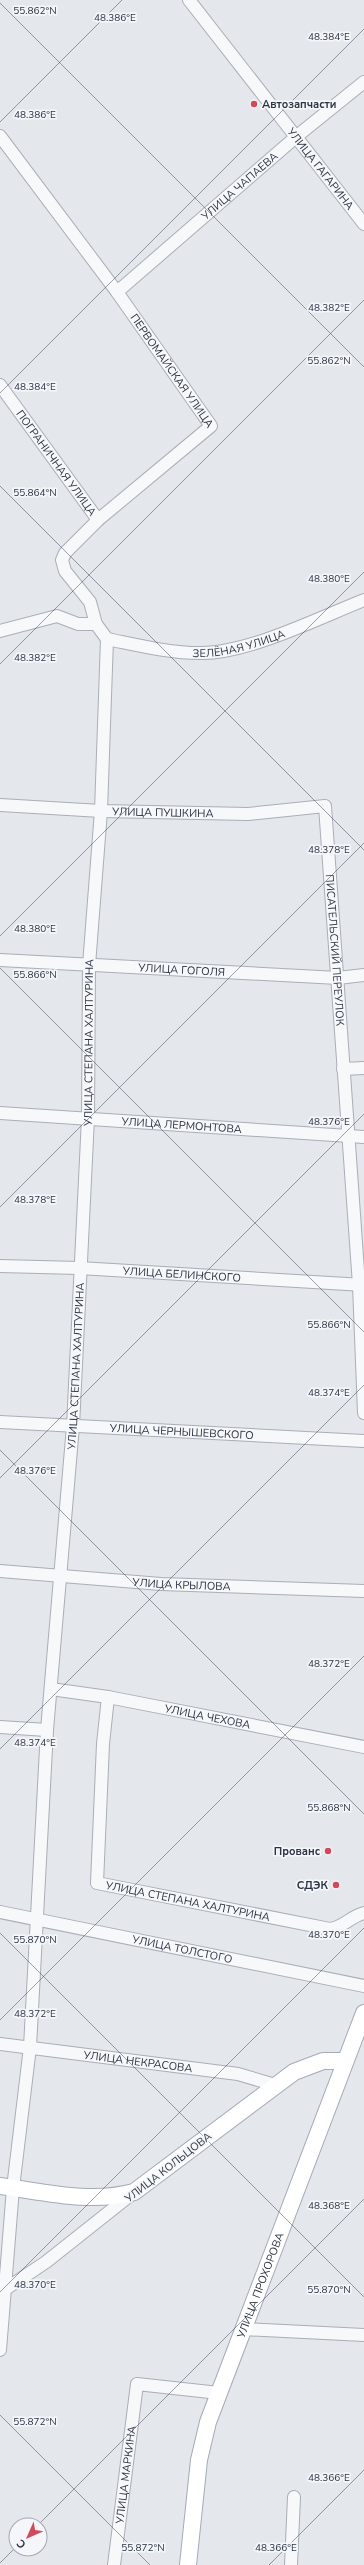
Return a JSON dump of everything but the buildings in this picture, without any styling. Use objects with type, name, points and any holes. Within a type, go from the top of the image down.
[{"type":"main road","name":"УЛИЦА ПРОХОРОВА","points":[[188,2565],[199,2460],[208,2422],[364,2013]]},
{"type":"main road","name":"УЛИЦА КОЛЬЦОВА","points":[[134,2192],[275,2085],[309,2065],[323,2061],[345,2061]]},
{"type":"main road","points":[[6,2187],[93,2198],[112,2198],[134,2192]]},
{"type":"street","name":"УЛИЦА ГАГАРИНА","points":[[189,0],[297,136],[364,224]]},
{"type":"street","name":"УЛИЦА ЧАПАЕВА","points":[[117,292],[297,136],[364,82]]},
{"type":"street","name":"ПЕРВОМАЙСКАЯ УЛИЦА","points":[[0,136],[117,292],[211,426],[98,520],[65,553],[62,560],[65,571],[90,602],[96,624],[107,639]]},
{"type":"street","name":"ПОГРАНИЧНАЯ УЛИЦА","points":[[0,385],[98,520]]},
{"type":"street","name":"ЗЕЛЁНАЯ УЛИЦА","points":[[107,639],[180,652],[216,652],[269,638],[364,600]]},
{"type":"street","points":[[0,631],[57,616],[78,624],[96,624]]},
{"type":"street","name":"УЛИЦА СТЕПАНА ХАЛТУРИНА","points":[[0,2350],[6,2187],[30,2047],[47,1730],[72,1426],[79,1268],[88,1118],[89,965],[101,811],[107,639]]},
{"type":"street","name":"УЛИЦА ПУШКИНА","points":[[0,805],[101,811],[248,814],[325,806]]},
{"type":"street","name":"ПИСАТЕЛЬСКИЙ ПЕРЕУЛОК","points":[[325,806],[338,978],[347,1136],[362,1285],[364,1413]]},
{"type":"street","name":"УЛИЦА ГОГОЛЯ","points":[[0,960],[338,978],[364,975]]},
{"type":"street","points":[[343,1069],[364,1068]]},
{"type":"street","name":"УЛИЦА ЛЕРМОНТОВА","points":[[0,1112],[364,1137]]},
{"type":"street","name":"УЛИЦА БЕЛИНСКОГО","points":[[0,1266],[79,1268],[362,1285]]},
{"type":"street","name":"УЛИЦА ЧЕРНЫШЕВСКОГО","points":[[0,1422],[364,1441]]},
{"type":"street","name":"УЛИЦА КРЫЛОВА","points":[[0,1571],[60,1574],[160,1584],[364,1591]]},
{"type":"street","name":"УЛИЦА ЧЕХОВА","points":[[51,1689],[108,1697],[364,1747]]},
{"type":"street","name":"УЛИЦА СТЕПАНА ХАЛТУРИНА","points":[[108,1697],[97,1883],[330,1929],[340,1928],[356,1915],[364,1913]]},
{"type":"street","points":[[0,1727],[47,1730]]},
{"type":"street","name":"УЛИЦА ТОЛСТОГО","points":[[0,1912],[37,1918],[364,1986]]},
{"type":"street","name":"УЛИЦА НЕКРАСОВА","points":[[0,2044],[238,2074],[275,2085]]},
{"type":"street","name":"УЛИЦА КОЛЬЦОВА","points":[[3,2291],[94,2225],[134,2192]]},
{"type":"street","points":[[243,2329],[364,2335]]},
{"type":"street","name":"УЛИЦА МАРКИНА","points":[[114,2565],[137,2384],[219,2393]]},
{"type":"street","points":[[291,2565],[294,2497]]},
{"type":"place","name":"Автозапчасти","points":[[254,104]]},
{"type":"place","name":"Прованс","points":[[328,1851]]},
{"type":"place","name":"СДЭК","points":[[336,1885]]}]
